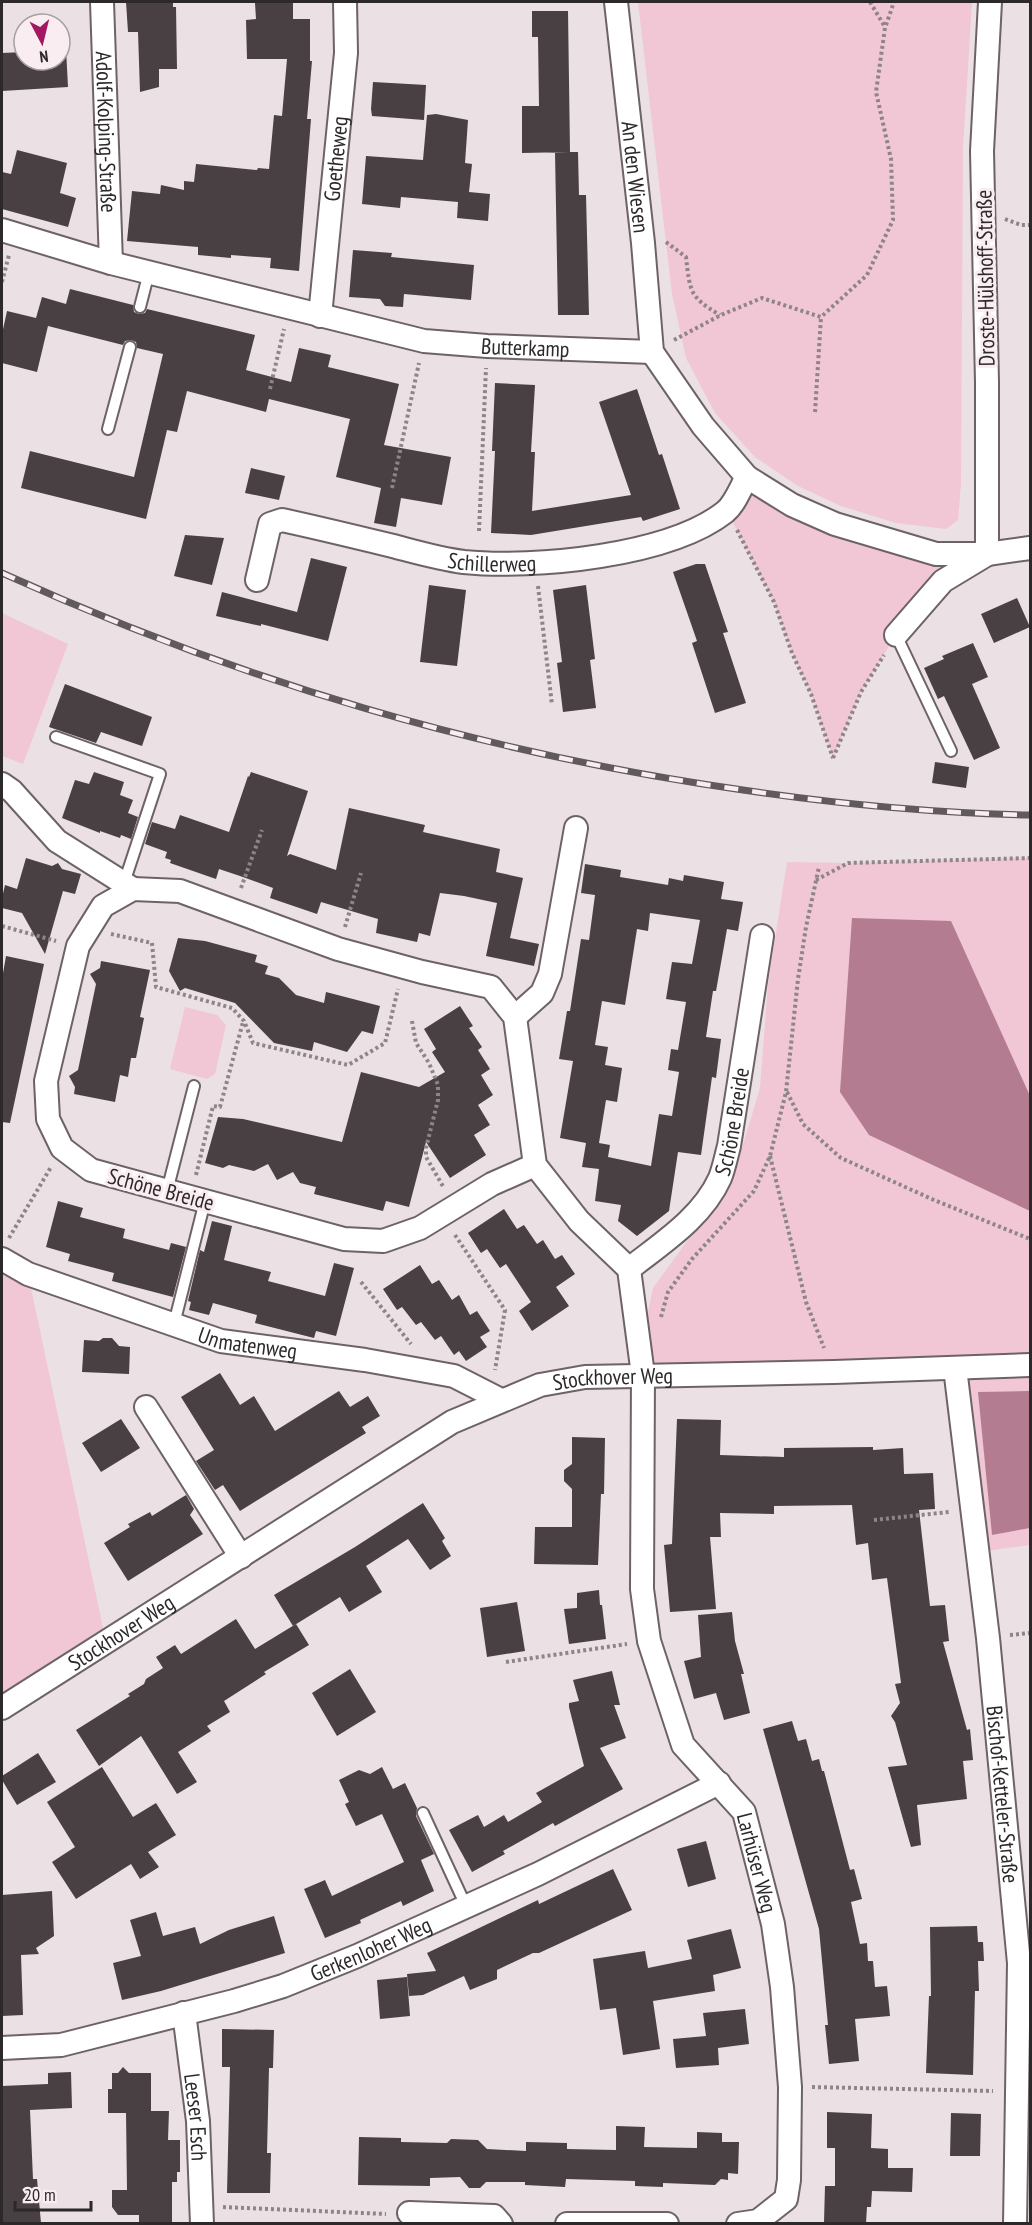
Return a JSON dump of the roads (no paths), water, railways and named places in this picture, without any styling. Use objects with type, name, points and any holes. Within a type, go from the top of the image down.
[{"type":"street","name":"Adolf-Kolping-Straße","points":[[102,2],[111,263]]},
{"type":"street","name":"Goetheweg","points":[[320,316],[346,53],[345,2]]},
{"type":"street","name":"An den Wiesen","points":[[616,2],[643,243],[652,352]]},
{"type":"street","name":"Droste-Hülshoff-Straße","points":[[987,554],[987,382],[981,151],[990,2]]},
{"type":"street","name":"Butterkamp","points":[[2,230],[111,263],[424,341],[488,346],[652,352]]},
{"type":"street","points":[[652,352],[703,426],[747,477],[792,505],[846,527],[936,554],[987,554],[1030,548]]},
{"type":"street","name":"Schillerweg","points":[[257,580],[270,524],[282,520],[462,562],[497,564],[536,562],[600,555],[686,535],[727,511],[747,477]]},
{"type":"street","points":[[896,635],[943,581],[987,554]]},
{"type":"street","points":[[2,784],[12,791],[57,841],[128,886],[180,891],[338,949],[403,967],[491,987],[515,1017],[536,1165],[579,1221],[628,1269],[643,1375]]},
{"type":"street","points":[[515,1017],[542,993],[550,974],[576,828]]},
{"type":"street","name":"Schöne Breide","points":[[128,886],[104,906],[83,938],[46,1081],[48,1119],[62,1148],[91,1170],[344,1239],[383,1241],[420,1228],[492,1184],[536,1165]]},
{"type":"street","name":"Schöne Breide","points":[[628,1269],[683,1227],[702,1206],[721,1176],[729,1146],[762,936]]},
{"type":"street","name":"Unmatenweg","points":[[4,1249],[28,1274],[221,1341],[365,1360],[454,1376],[496,1398]]},
{"type":"street","name":"Stockhover Weg","points":[[2,1708],[452,1422],[496,1398],[540,1385],[585,1377],[1030,1365]]},
{"type":"street","name":"Bischof-Ketteler-Straße","points":[[955,1368],[988,1638],[1019,1963],[1018,2091],[1024,2171],[1015,2223]]},
{"type":"street","name":"Larhüser Weg","points":[[643,1375],[642,1589],[649,1641],[665,1695],[684,1745],[744,1812],[773,1924],[782,1987],[790,2087],[789,2180],[786,2199],[748,2222]]},
{"type":"street","points":[[146,1407],[241,1557]]},
{"type":"street","name":"Gerkenloher Weg","points":[[2,2048],[61,2045],[234,2001],[283,1986],[357,1956],[538,1874],[719,1783]]},
{"type":"street","name":"Leeser Esch","points":[[184,2013],[198,2121],[202,2215]]},
{"type":"street","points":[[409,2213],[494,2216],[501,2223]]},
{"type":"street","points":[[567,2223],[667,2223]]},
{"type":"lane","points":[[140,307],[149,272]]},
{"type":"lane","points":[[108,429],[130,347]]},
{"type":"lane","points":[[896,635],[951,751]]},
{"type":"lane","points":[[56,737],[160,774],[128,886]]},
{"type":"lane","points":[[167,1191],[194,1086]]},
{"type":"lane","points":[[174,1324],[198,1199]]},
{"type":"lane","points":[[423,1813],[466,1906]]},
{"type":"railway","points":[[2,573],[92,612],[182,647],[364,708],[457,734],[551,756],[743,790],[886,807],[1030,815]]}]
